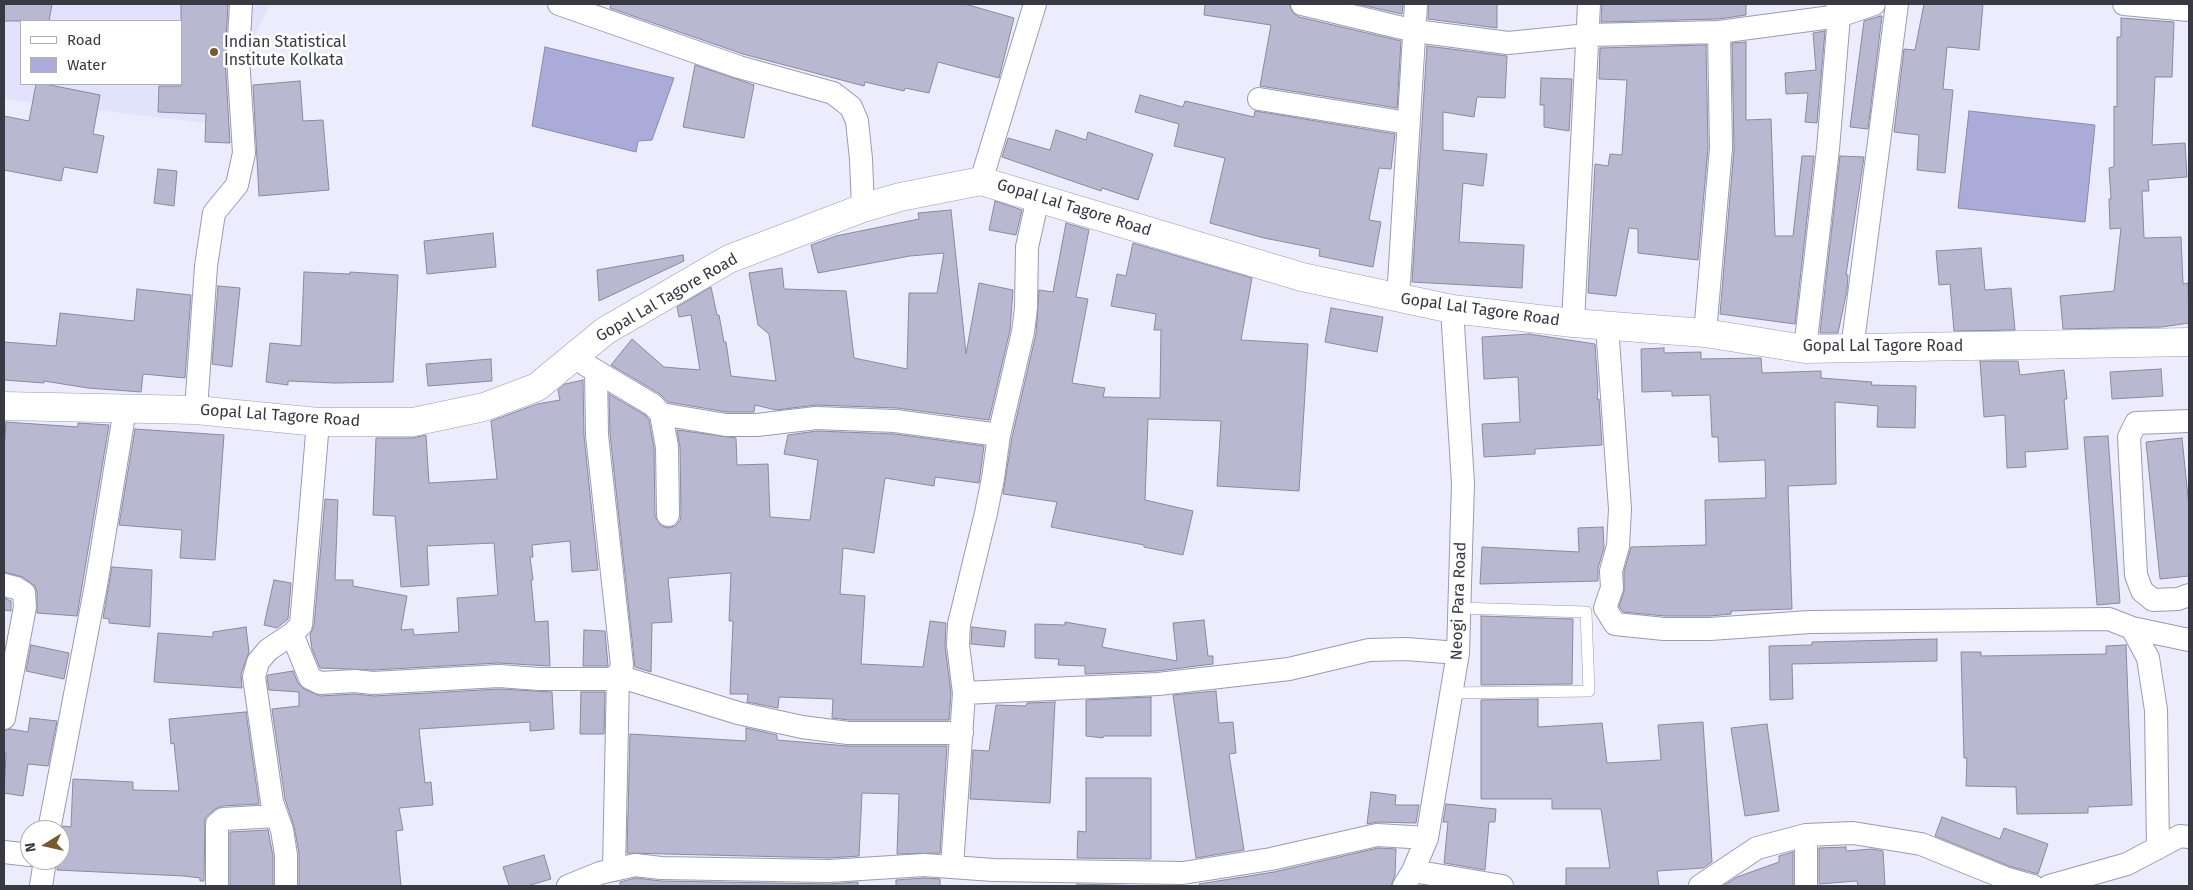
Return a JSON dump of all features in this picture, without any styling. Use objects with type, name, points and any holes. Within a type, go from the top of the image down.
[{"type":"street","points":[[196,410],[206,266],[214,213],[237,185],[244,153],[238,57],[240,4]]},
{"type":"street","points":[[560,4],[739,67],[833,93],[851,107],[857,121],[862,159],[863,208]]},
{"type":"street","points":[[981,180],[1034,4]]},
{"type":"street","points":[[1302,4],[1415,32],[1508,43],[1588,35],[1719,32],[1874,4]]},
{"type":"street","points":[[1398,299],[1416,4]]},
{"type":"street","points":[[1573,323],[1589,4]]},
{"type":"street","points":[[1852,349],[1897,4]]},
{"type":"street","points":[[2124,4],[2189,10]]},
{"type":"street","points":[[1805,349],[1828,148],[1838,10]]},
{"type":"street","points":[[1705,333],[1721,148],[1719,32]]},
{"type":"street","points":[[1259,99],[1408,123]]},
{"type":"street","name":"Gopal Lal Tagore Road","points":[[4,406],[196,410],[318,422],[413,422],[484,407],[585,365],[605,331],[729,259],[863,208],[900,197],[981,180],[1302,277],[1452,309],[1573,323],[1705,333],[1805,349],[2189,342]]},
{"type":"street","points":[[952,867],[964,693],[958,646],[959,624],[993,478],[998,436],[1023,332],[1026,308],[1027,248],[1038,198]]},
{"type":"street","name":"Neogi Para Road","points":[[1409,878],[1427,838],[1458,654],[1463,483],[1452,309]]},
{"type":"street","points":[[1607,326],[1620,509],[1618,546],[1611,571],[1612,588],[1605,608],[1615,624],[1691,629],[1810,622],[2109,619],[2132,628],[2189,640]]},
{"type":"street","points":[[585,365],[653,406],[661,414],[667,447],[668,515]]},
{"type":"street","points":[[585,365],[597,435],[622,665],[618,676],[614,870]]},
{"type":"street","points":[[51,820],[96,585],[124,409]]},
{"type":"street","points":[[661,414],[726,425],[757,425],[816,418],[895,421],[998,436]]},
{"type":"street","points":[[2189,421],[2136,423],[2129,437],[2136,575],[2142,591],[2153,600],[2178,600],[2189,595]]},
{"type":"street","points":[[286,886],[286,855],[282,830],[272,802],[254,677],[258,662],[268,650],[292,634],[301,625],[318,422]]},
{"type":"street","points":[[4,585],[16,588],[24,593],[25,607],[4,718]]},
{"type":"street","points":[[2132,628],[2148,658],[2156,710],[2158,848]]},
{"type":"street","points":[[292,634],[310,678],[320,683],[355,681],[373,683],[499,676],[539,679],[610,679],[618,676],[738,713],[802,727],[848,733],[962,733]]},
{"type":"street","points":[[964,693],[1158,684],[1289,669],[1369,650],[1406,649],[1458,654]]},
{"type":"street","points":[[216,886],[217,824],[223,818],[277,816]]},
{"type":"street","points":[[1700,886],[1757,848],[1806,835],[1853,833],[1920,844],[2005,878],[2033,886]]},
{"type":"street","points":[[568,886],[600,873],[635,864],[660,877],[770,878],[829,871],[882,877],[924,865],[993,870],[1059,878],[1183,874],[1212,878],[1271,860],[1377,835],[1427,838]]},
{"type":"street","points":[[1806,835],[1806,886]]},
{"type":"street","points":[[2049,886],[2126,864],[2180,836],[2189,837]]},
{"type":"street","points":[[4,852],[20,854]]},
{"type":"street","points":[[41,886],[43,870]]},
{"type":"street","points":[[1409,878],[1502,886]]},
{"type":"lane","points":[[1451,694],[1589,691],[1586,612],[1459,608]]},
{"type":"shaded area","name":"Indian Statistical Institute Kolkata","points":[[4,4],[270,4],[213,124],[4,99]]},
{"type":"water","points":[[545,47],[674,78],[652,140],[638,141],[636,152],[532,126]]},
{"type":"water","points":[[1969,111],[2095,125],[2085,222],[1958,208]]},
{"type":"building","points":[[4,4],[52,4],[49,20],[4,21]]},
{"type":"building","points":[[181,4],[228,4],[225,58],[230,143],[205,142],[206,114],[158,112],[159,86],[182,85]]},
{"type":"building","points":[[611,4],[965,4],[1014,18],[999,78],[938,62],[929,93],[905,88],[904,91],[865,82],[864,86],[743,54],[610,8]]},
{"type":"building","points":[[1205,4],[1289,4],[1293,13],[1299,17],[1401,41],[1397,108],[1260,86],[1271,25],[1204,15]]},
{"type":"building","points":[[1357,4],[1403,4],[1402,14]]},
{"type":"building","points":[[1429,4],[1497,4],[1497,28],[1428,19]]},
{"type":"building","points":[[1602,4],[1746,4],[1746,15],[1718,19],[1601,22]]},
{"type":"building","points":[[1924,4],[1983,4],[1979,50],[1947,47],[1943,89],[1953,90],[1945,173],[1917,170],[1919,135],[1894,132],[1904,49],[1915,50]]},
{"type":"building","points":[[1882,16],[1868,129],[1850,127],[1864,21]]},
{"type":"building","points":[[2121,18],[2174,22],[2172,77],[2155,77],[2152,145],[2185,143],[2187,177],[2148,180],[2149,191],[2142,191],[2144,238],[2181,237],[2183,284],[2188,283],[2189,323],[2162,327],[2063,329],[2060,296],[2114,291],[2121,228],[2110,229],[2109,168],[2114,167],[2114,106],[2117,107],[2117,37],[2121,37]]},
{"type":"building","points":[[1825,31],[1817,123],[1805,122],[1808,93],[1786,94],[1785,73],[1816,70],[1813,33]]},
{"type":"building","points":[[1746,42],[1746,120],[1771,119],[1775,236],[1793,236],[1802,156],[1814,156],[1795,324],[1720,314],[1734,149],[1732,43]]},
{"type":"building","points":[[1706,45],[1708,148],[1698,260],[1638,253],[1638,229],[1629,228],[1616,296],[1588,293],[1595,164],[1608,166],[1610,154],[1622,155],[1627,80],[1599,79],[1600,48]]},
{"type":"building","points":[[1427,46],[1507,56],[1505,98],[1477,97],[1474,117],[1443,112],[1443,150],[1487,154],[1483,186],[1463,183],[1459,242],[1524,245],[1522,288],[1412,282]]},
{"type":"building","points":[[695,65],[754,85],[744,138],[683,127]]},
{"type":"building","points":[[1541,78],[1572,79],[1569,131],[1544,127],[1544,105],[1540,105]]},
{"type":"building","points":[[300,81],[303,121],[323,120],[329,190],[259,196],[253,85]]},
{"type":"building","points":[[36,85],[50,85],[100,95],[93,134],[104,136],[97,173],[64,167],[61,181],[4,170],[4,116],[29,121]]},
{"type":"building","points":[[1140,95],[1183,107],[1185,101],[1254,117],[1255,111],[1395,134],[1391,169],[1379,168],[1369,220],[1381,222],[1373,267],[1319,256],[1320,249],[1264,238],[1210,223],[1225,158],[1174,146],[1179,124],[1135,112]]},
{"type":"building","points":[[1056,130],[1086,140],[1088,132],[1153,154],[1138,200],[1102,188],[1101,191],[1002,157],[1008,138],[1050,150]]},
{"type":"building","points":[[1840,156],[1864,157],[1846,275],[1848,275],[1847,290],[1838,333],[1820,333]]},
{"type":"building","points":[[158,169],[177,171],[174,206],[154,203]]},
{"type":"building","points":[[995,201],[1022,210],[1016,235],[989,230]]},
{"type":"building","points":[[951,210],[966,354],[979,283],[1013,290],[1010,330],[989,420],[897,408],[816,405],[776,410],[755,405],[754,412],[727,412],[668,402],[660,394],[611,365],[632,339],[664,367],[700,370],[691,315],[679,317],[677,307],[711,287],[724,342],[726,342],[731,376],[776,381],[769,334],[758,325],[749,273],[782,268],[784,289],[846,291],[854,358],[907,369],[909,293],[937,293],[944,253],[910,256],[818,273],[811,245],[836,236],[919,219],[918,213]]},
{"type":"building","points":[[1066,223],[1089,230],[1076,297],[1088,299],[1072,383],[1105,388],[1103,397],[1160,398],[1161,330],[1154,330],[1156,314],[1111,306],[1117,274],[1126,276],[1133,243],[1252,278],[1241,340],[1308,344],[1299,491],[1217,486],[1221,421],[1148,419],[1145,500],[1193,511],[1183,555],[1144,547],[1144,545],[1051,527],[1057,502],[1003,494],[1012,437],[1036,334],[1039,290],[1053,292]]},
{"type":"building","points":[[493,233],[496,267],[427,274],[424,241]]},
{"type":"building","points":[[1981,248],[1985,290],[2011,288],[2015,330],[1954,331],[1950,284],[1939,285],[1936,251]]},
{"type":"building","points":[[683,255],[684,261],[599,301],[597,270]]},
{"type":"building","points":[[304,272],[398,275],[393,382],[335,383],[288,381],[288,385],[266,382],[270,343],[301,346]]},
{"type":"building","points":[[218,286],[240,288],[232,367],[212,364]]},
{"type":"building","points":[[137,289],[191,295],[185,378],[143,374],[141,392],[88,388],[44,381],[44,383],[4,380],[4,342],[56,346],[60,313],[134,321]]},
{"type":"building","points":[[1331,308],[1383,317],[1377,352],[1325,342]]},
{"type":"building","points":[[1529,334],[1595,344],[1597,399],[1599,399],[1602,445],[1535,449],[1535,454],[1484,457],[1482,424],[1520,422],[1518,377],[1484,379],[1482,337]]},
{"type":"building","points":[[1664,348],[1664,353],[1701,352],[1701,359],[1761,358],[1762,373],[1821,371],[1821,378],[1872,382],[1871,385],[1916,386],[1915,428],[1877,427],[1878,406],[1835,402],[1836,484],[1788,486],[1792,609],[1731,611],[1731,614],[1710,616],[1665,616],[1623,612],[1619,606],[1624,592],[1624,572],[1631,547],[1706,545],[1705,500],[1766,498],[1765,460],[1719,462],[1718,437],[1712,437],[1710,395],[1672,396],[1672,391],[1642,392],[1641,349]]},
{"type":"building","points":[[491,359],[492,381],[428,386],[426,364]]},
{"type":"building","points":[[1980,361],[2018,361],[2020,375],[2064,370],[2067,399],[2064,399],[2068,449],[2025,452],[2026,467],[2007,468],[2005,415],[1984,417]]},
{"type":"building","points":[[2161,369],[2163,396],[2112,399],[2110,372]]},
{"type":"building","points":[[583,380],[584,436],[598,570],[572,572],[570,541],[532,545],[533,557],[530,557],[535,622],[548,621],[550,666],[498,663],[373,670],[320,668],[312,649],[310,635],[314,626],[325,499],[338,500],[335,580],[353,580],[353,586],[407,596],[401,630],[413,629],[414,635],[459,632],[457,598],[498,595],[494,543],[427,546],[429,585],[401,587],[395,516],[373,515],[376,438],[413,438],[426,435],[429,483],[497,479],[491,421],[537,404],[560,400],[558,390],[565,384]]},
{"type":"building","points":[[609,394],[645,415],[649,420],[654,448],[655,516],[661,526],[668,528],[675,526],[680,521],[681,515],[680,447],[677,430],[736,438],[737,465],[768,464],[770,517],[810,520],[818,460],[784,454],[788,435],[817,431],[894,434],[984,446],[979,483],[935,477],[934,486],[885,478],[874,553],[843,548],[840,594],[865,596],[861,664],[923,667],[930,621],[946,623],[945,646],[951,693],[949,720],[849,720],[832,718],[833,699],[779,697],[778,708],[747,702],[748,694],[730,694],[733,621],[729,621],[731,573],[668,578],[672,622],[652,623],[651,672],[635,667],[610,434]]},
{"type":"building","points":[[6,422],[78,427],[78,423],[109,425],[77,616],[37,613],[37,592],[35,586],[23,577],[4,572],[4,450]]},
{"type":"building","points":[[135,429],[224,435],[215,560],[180,558],[182,530],[119,525]]},
{"type":"building","points":[[2108,436],[2120,603],[2097,605],[2084,437]]},
{"type":"building","points":[[2182,438],[2189,507],[2189,576],[2160,579],[2146,442]]},
{"type":"building","points":[[1603,527],[1604,548],[1598,568],[1598,581],[1480,584],[1482,547],[1579,552],[1578,528]]},
{"type":"building","points":[[112,567],[152,570],[150,627],[109,623],[109,619],[103,618]]},
{"type":"building","points":[[274,580],[291,583],[288,619],[277,628],[264,625]]},
{"type":"building","points":[[4,598],[11,601],[11,611],[4,610]]},
{"type":"building","points":[[1481,616],[1573,619],[1572,684],[1481,685]]},
{"type":"building","points":[[1204,620],[1208,656],[1213,656],[1213,664],[1157,671],[1085,674],[1085,666],[1058,665],[1059,659],[1035,658],[1035,624],[1065,625],[1065,622],[1106,629],[1102,647],[1177,661],[1173,623]]},
{"type":"building","points":[[246,627],[249,652],[241,674],[242,688],[154,682],[158,633],[213,637],[213,632]]},
{"type":"building","points":[[972,627],[1006,631],[1004,647],[971,644]]},
{"type":"building","points":[[584,630],[605,631],[608,666],[583,666]]},
{"type":"building","points":[[1937,639],[1937,661],[1792,664],[1793,699],[1770,700],[1769,646],[1812,645],[1812,642]]},
{"type":"building","points":[[31,645],[69,653],[64,679],[26,671]]},
{"type":"building","points":[[2126,645],[2132,805],[2088,807],[2088,813],[2017,814],[2016,787],[1966,786],[1967,758],[1964,758],[1961,652],[1981,652],[1981,656],[2106,654],[2106,646]]},
{"type":"building","points":[[293,671],[298,683],[304,689],[320,696],[355,694],[374,696],[499,689],[552,692],[554,729],[530,731],[530,722],[419,729],[425,783],[431,782],[433,805],[399,808],[403,830],[396,831],[401,886],[299,886],[299,853],[294,826],[285,799],[272,709],[299,706],[299,692],[269,690],[267,678],[268,675]]},
{"type":"building","points":[[1216,691],[1219,723],[1233,722],[1236,753],[1229,754],[1244,850],[1196,858],[1173,695]]},
{"type":"building","points":[[581,692],[605,692],[604,734],[580,734]]},
{"type":"building","points":[[1151,697],[1151,736],[1103,736],[1103,738],[1086,736],[1086,700]]},
{"type":"building","points":[[1538,699],[1538,727],[1602,723],[1607,763],[1661,760],[1658,725],[1703,722],[1712,862],[1703,868],[1657,871],[1659,886],[1566,886],[1566,868],[1610,868],[1601,809],[1552,809],[1552,799],[1481,799],[1481,700]]},
{"type":"building","points":[[1055,702],[1050,803],[970,799],[973,750],[989,751],[996,705],[1026,706],[1027,703]]},
{"type":"building","points":[[246,712],[259,804],[222,806],[215,809],[205,818],[204,881],[200,881],[200,878],[184,876],[57,870],[70,870],[73,779],[133,782],[133,790],[179,791],[174,743],[171,744],[169,719]]},
{"type":"building","points":[[30,718],[57,721],[48,766],[28,764],[23,796],[4,793],[6,753],[4,753],[4,731],[10,729],[28,732]]},
{"type":"building","points":[[1767,724],[1779,811],[1745,816],[1731,728]]},
{"type":"building","points":[[746,728],[777,735],[777,740],[848,746],[947,746],[940,853],[897,854],[899,794],[862,793],[859,856],[829,858],[627,853],[630,734],[746,741]]},
{"type":"building","points":[[1086,778],[1151,778],[1151,859],[1077,858],[1078,831],[1086,832]]},
{"type":"building","points":[[1371,792],[1396,795],[1395,805],[1419,805],[1416,823],[1378,822],[1367,824]]},
{"type":"building","points":[[1446,804],[1496,809],[1495,822],[1489,822],[1485,870],[1444,863],[1448,822],[1443,822]]},
{"type":"building","points":[[1942,817],[2000,839],[2004,828],[2048,844],[2038,874],[2009,866],[1935,836]]},
{"type":"building","points":[[268,830],[273,856],[273,886],[230,886],[230,832]]},
{"type":"building","points":[[1846,847],[1846,851],[1872,849],[1883,851],[1885,886],[1858,886],[1857,881],[1819,884],[1819,848]]},
{"type":"building","points":[[1378,848],[1396,849],[1395,875],[1391,886],[1200,886],[1199,884],[1274,872]]},
{"type":"building","points":[[1793,852],[1793,886],[1723,886],[1737,877],[1779,862],[1779,856]]},
{"type":"building","points":[[544,855],[551,879],[527,886],[509,886],[503,867]]},
{"type":"building","points":[[636,878],[661,881],[829,884],[858,882],[858,886],[620,886],[620,882]]},
{"type":"building","points":[[940,879],[940,886],[896,886],[896,880]]},
{"type":"building","points":[[1077,884],[1150,886],[1077,886]]},
{"type":"place","name":"Indian Statistical Institute Kolkata","points":[[214,52]]}]
